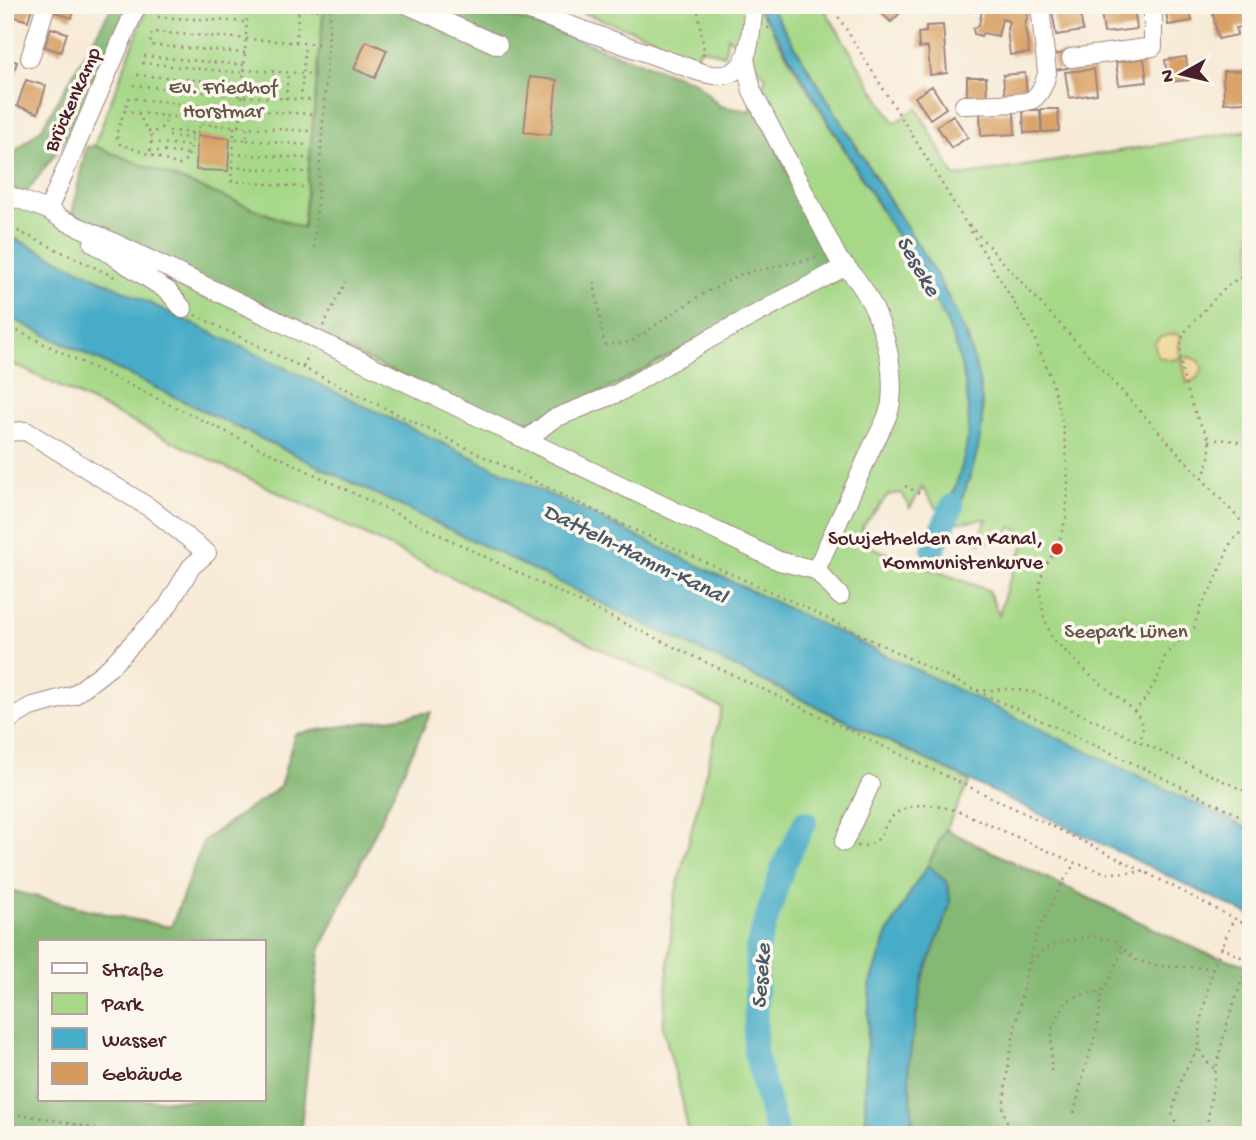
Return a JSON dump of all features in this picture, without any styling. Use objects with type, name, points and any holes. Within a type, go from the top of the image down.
[{"type":"street","points":[[30,58],[46,5]]},
{"type":"street","name":"Brückenkamp","points":[[55,215],[137,5]]},
{"type":"street","points":[[408,5],[498,45]]},
{"type":"street","points":[[513,5],[711,75],[723,76],[740,68],[745,58],[754,5]]},
{"type":"street","points":[[964,105],[1016,102],[1032,100],[1035,97],[1047,73],[1040,5]]},
{"type":"street","points":[[1071,58],[1153,47],[1153,5]]},
{"type":"street","points":[[745,58],[752,91],[841,260],[855,275],[874,308],[886,341],[891,372],[891,405],[816,570]]},
{"type":"street","points":[[5,194],[123,247],[779,561],[816,570],[836,603]]},
{"type":"street","points":[[55,215],[89,241],[168,291],[183,309]]},
{"type":"street","points":[[526,440],[552,419],[618,393],[841,260]]},
{"type":"street","points":[[5,432],[26,431],[150,508],[207,552],[191,567],[167,607],[110,667],[74,695],[30,707],[5,722]]},
{"type":"street","points":[[844,842],[870,785]]},
{"type":"path","points":[[240,126],[248,5],[320,10]]},
{"type":"path","points":[[314,248],[331,5]]},
{"type":"path","points":[[697,5],[704,50],[703,62]]},
{"type":"path","points":[[831,5],[1032,332],[1061,416],[1068,482],[1066,518],[1057,548],[1044,567],[1039,587],[1044,617],[1052,638],[1091,676],[1138,715],[1143,727],[1140,743]]},
{"type":"path","points":[[296,43],[299,8]]},
{"type":"path","points":[[158,17],[247,22]]},
{"type":"path","points":[[245,52],[150,45],[152,32],[318,44]]},
{"type":"path","points":[[301,100],[305,43]]},
{"type":"path","points":[[144,56],[244,69]]},
{"type":"path","points":[[142,63],[315,74]]},
{"type":"path","points":[[272,98],[274,71]]},
{"type":"path","points":[[286,99],[288,72]]},
{"type":"path","points":[[137,75],[243,85]]},
{"type":"path","points":[[134,85],[312,100]]},
{"type":"path","points":[[189,154],[149,152],[120,144],[116,135],[129,98],[241,110],[311,114]]},
{"type":"path","points":[[124,111],[200,120],[199,133],[169,131]]},
{"type":"path","points":[[138,113],[148,131],[152,133]]},
{"type":"path","points":[[152,133],[161,128],[170,116]]},
{"type":"path","points":[[200,124],[309,131]]},
{"type":"path","points":[[234,126],[231,181],[303,187]]},
{"type":"path","points":[[247,127],[247,140]]},
{"type":"path","points":[[149,152],[152,133]]},
{"type":"path","points":[[149,152],[168,163],[184,163],[189,154],[191,133]]},
{"type":"path","points":[[169,136],[191,138]]},
{"type":"path","points":[[234,139],[307,145]]},
{"type":"path","points":[[151,142],[190,146]]},
{"type":"path","points":[[233,154],[306,158]]},
{"type":"path","points":[[232,167],[304,172]]},
{"type":"path","points":[[965,220],[1251,532]]},
{"type":"path","points":[[594,282],[603,337],[607,345],[631,342],[696,298],[741,274],[841,260]]},
{"type":"path","points":[[1202,478],[1209,455],[1209,441],[1197,418],[1184,380],[1182,337],[1224,288],[1237,278],[1251,273]]},
{"type":"path","points":[[316,340],[346,282]]},
{"type":"path","points":[[5,325],[1145,872],[1251,927]]},
{"type":"path","points":[[303,367],[626,526],[829,619],[1251,821]]},
{"type":"path","points":[[1209,441],[1236,440],[1251,447]]},
{"type":"path","points":[[905,486],[919,493]]},
{"type":"path","points":[[1134,712],[1160,675],[1166,654],[1194,628],[1200,608],[1214,584],[1231,542],[1240,535],[1239,530],[1243,523]]},
{"type":"path","points":[[829,619],[836,603]]},
{"type":"path","points":[[974,689],[1036,693],[1251,794]]},
{"type":"path","points":[[844,842],[867,846],[883,833],[894,815],[906,808],[933,805],[963,813],[1074,863],[1107,873],[1145,872]]},
{"type":"path","points":[[1012,1135],[1003,1110],[1009,1058],[1028,964],[1038,932],[1060,885],[1074,863]]},
{"type":"path","points":[[1180,1135],[1172,1113],[1182,1076],[1199,1047],[1201,1019],[1213,968],[1234,918]]},
{"type":"path","points":[[1028,964],[1046,948],[1092,936],[1115,941],[1136,960],[1158,966],[1213,968]]},
{"type":"path","points":[[1206,1135],[1215,1069],[1227,1019],[1250,961],[1221,947]]},
{"type":"path","points":[[1074,1113],[1097,1028],[1102,991],[1124,949]]},
{"type":"path","points":[[1051,1071],[1052,1028],[1066,1001],[1102,991]]},
{"type":"path","points":[[1199,1047],[1205,1060],[1215,1069]]},
{"type":"path","points":[[5,1113],[94,1128],[112,1135]]},
{"type":"green space","points":[[113,5],[130,5],[62,145],[25,194],[5,186],[5,151],[12,154],[42,128]]},
{"type":"green space","name":"Ev. Friedhof Horstmar","points":[[148,5],[324,5],[303,228],[94,146]]},
{"type":"green space","points":[[324,5],[462,5],[523,20],[695,82],[720,106],[749,111],[753,100],[831,263],[830,268],[615,385],[541,421],[515,421],[482,413],[312,334],[72,214],[86,147],[94,146],[303,228]]},
{"type":"green space","name":"Seepark Lünen","points":[[560,5],[822,5],[894,123],[917,108],[955,177],[1251,130],[1251,830],[5,234],[5,186],[72,214],[312,334],[615,385],[766,77],[728,36],[724,55],[700,48],[696,57],[663,46],[655,38]],"holes":[[[775,14],[936,275],[968,338],[979,381],[983,411],[978,448],[953,523],[987,519],[977,543],[1005,541],[1011,527],[1028,535],[1007,586],[999,615],[988,590],[873,548],[862,527],[888,495],[902,493],[910,508],[922,488],[943,517],[966,449],[969,411],[965,382],[958,353],[944,317],[773,32]]]},
{"type":"green space","points":[[5,315],[970,781],[928,865],[887,935],[870,986],[865,1085],[866,1135],[689,1135],[663,1028],[674,900],[722,708],[5,360]]},
{"type":"green space","points":[[431,712],[320,950],[300,1135],[5,1135],[5,889],[171,927],[204,840],[280,787],[295,734]]},
{"type":"green space","points":[[945,829],[1205,953],[1251,966],[1251,1135],[914,1135],[908,1065],[922,981],[950,904],[948,884],[928,865]]},
{"type":"sand","points":[[1175,334],[1181,336],[1180,358],[1172,360],[1158,357],[1154,343],[1160,337]]},
{"type":"sand","points":[[1190,357],[1199,361],[1203,369],[1197,378],[1187,383],[1182,358]]},
{"type":"water","points":[[754,5],[768,5],[773,11],[929,263],[959,320],[971,350],[979,380],[982,410],[980,438],[973,468],[953,523],[948,525],[943,537],[937,534],[965,454],[969,414],[962,368],[953,339],[928,288],[770,24]]},
{"type":"water","name":"Datteln-Hamm-Kanal","points":[[5,234],[1251,830],[1251,916],[5,315]]},
{"type":"water","points":[[928,865],[948,884],[950,904],[922,981],[908,1065],[914,1135],[866,1135],[865,1085],[870,986],[887,935]]},
{"type":"building","points":[[5,5],[33,5],[28,21],[5,14]]},
{"type":"building","points":[[54,5],[76,5],[72,18],[52,11]]},
{"type":"building","points":[[886,5],[894,5],[901,12],[891,22],[880,12]]},
{"type":"building","points":[[952,5],[972,5],[970,12]]},
{"type":"building","points":[[983,5],[1030,5],[1025,26],[1029,53],[1010,55],[1007,29],[1009,21],[1002,19],[998,36],[974,34],[973,29],[979,25]]},
{"type":"building","points":[[1079,5],[1083,31],[1056,35],[1052,10]]},
{"type":"building","points":[[1165,5],[1189,5],[1192,21],[1168,25]]},
{"type":"building","points":[[1245,5],[1249,26],[1236,28],[1237,35],[1218,39],[1212,9]]},
{"type":"building","points":[[1134,7],[1137,29],[1104,33],[1101,12]]},
{"type":"building","points":[[943,25],[947,73],[930,75],[928,47],[919,48],[918,33],[926,32],[926,26]]},
{"type":"building","points":[[51,28],[67,33],[61,52],[45,47]]},
{"type":"building","points":[[366,41],[387,50],[375,78],[354,69]]},
{"type":"building","points":[[1066,53],[1068,68],[1054,70],[1052,55]]},
{"type":"building","points":[[1186,57],[1189,80],[1168,82],[1165,60]]},
{"type":"building","points":[[5,58],[17,62],[9,87],[5,86]]},
{"type":"building","points":[[1144,58],[1147,82],[1119,85],[1116,62]]},
{"type":"building","points":[[1094,69],[1097,94],[1069,98],[1065,72]]},
{"type":"building","points":[[1251,70],[1251,90],[1244,90],[1245,102],[1224,103],[1223,71]]},
{"type":"building","points":[[1025,73],[1027,95],[1005,96],[1003,75]]},
{"type":"building","points":[[530,77],[557,80],[551,135],[524,132]]},
{"type":"building","points":[[967,77],[986,77],[987,96],[967,97]]},
{"type":"building","points":[[26,80],[46,86],[38,113],[17,106]]},
{"type":"building","points":[[932,86],[946,108],[930,119],[915,97]]},
{"type":"building","points":[[1041,109],[1058,109],[1059,131],[1042,132]]},
{"type":"building","points":[[1023,110],[1040,110],[1041,132],[1024,133]]},
{"type":"building","points":[[1014,112],[1015,134],[981,136],[980,113]]},
{"type":"building","points":[[953,115],[968,137],[951,148],[937,126]]},
{"type":"building","points":[[197,136],[230,138],[228,171],[196,170]]},
{"type":"waterway","name":"Seseke","points":[[933,550],[952,506]]},
{"type":"waterway","name":"Seseke","points":[[777,1135],[755,1051],[757,949],[783,867],[805,822]]},
{"type":"place","name":"Sowjethelden am Kanal, Kommunistenkurve","points":[[1057,549]]}]
